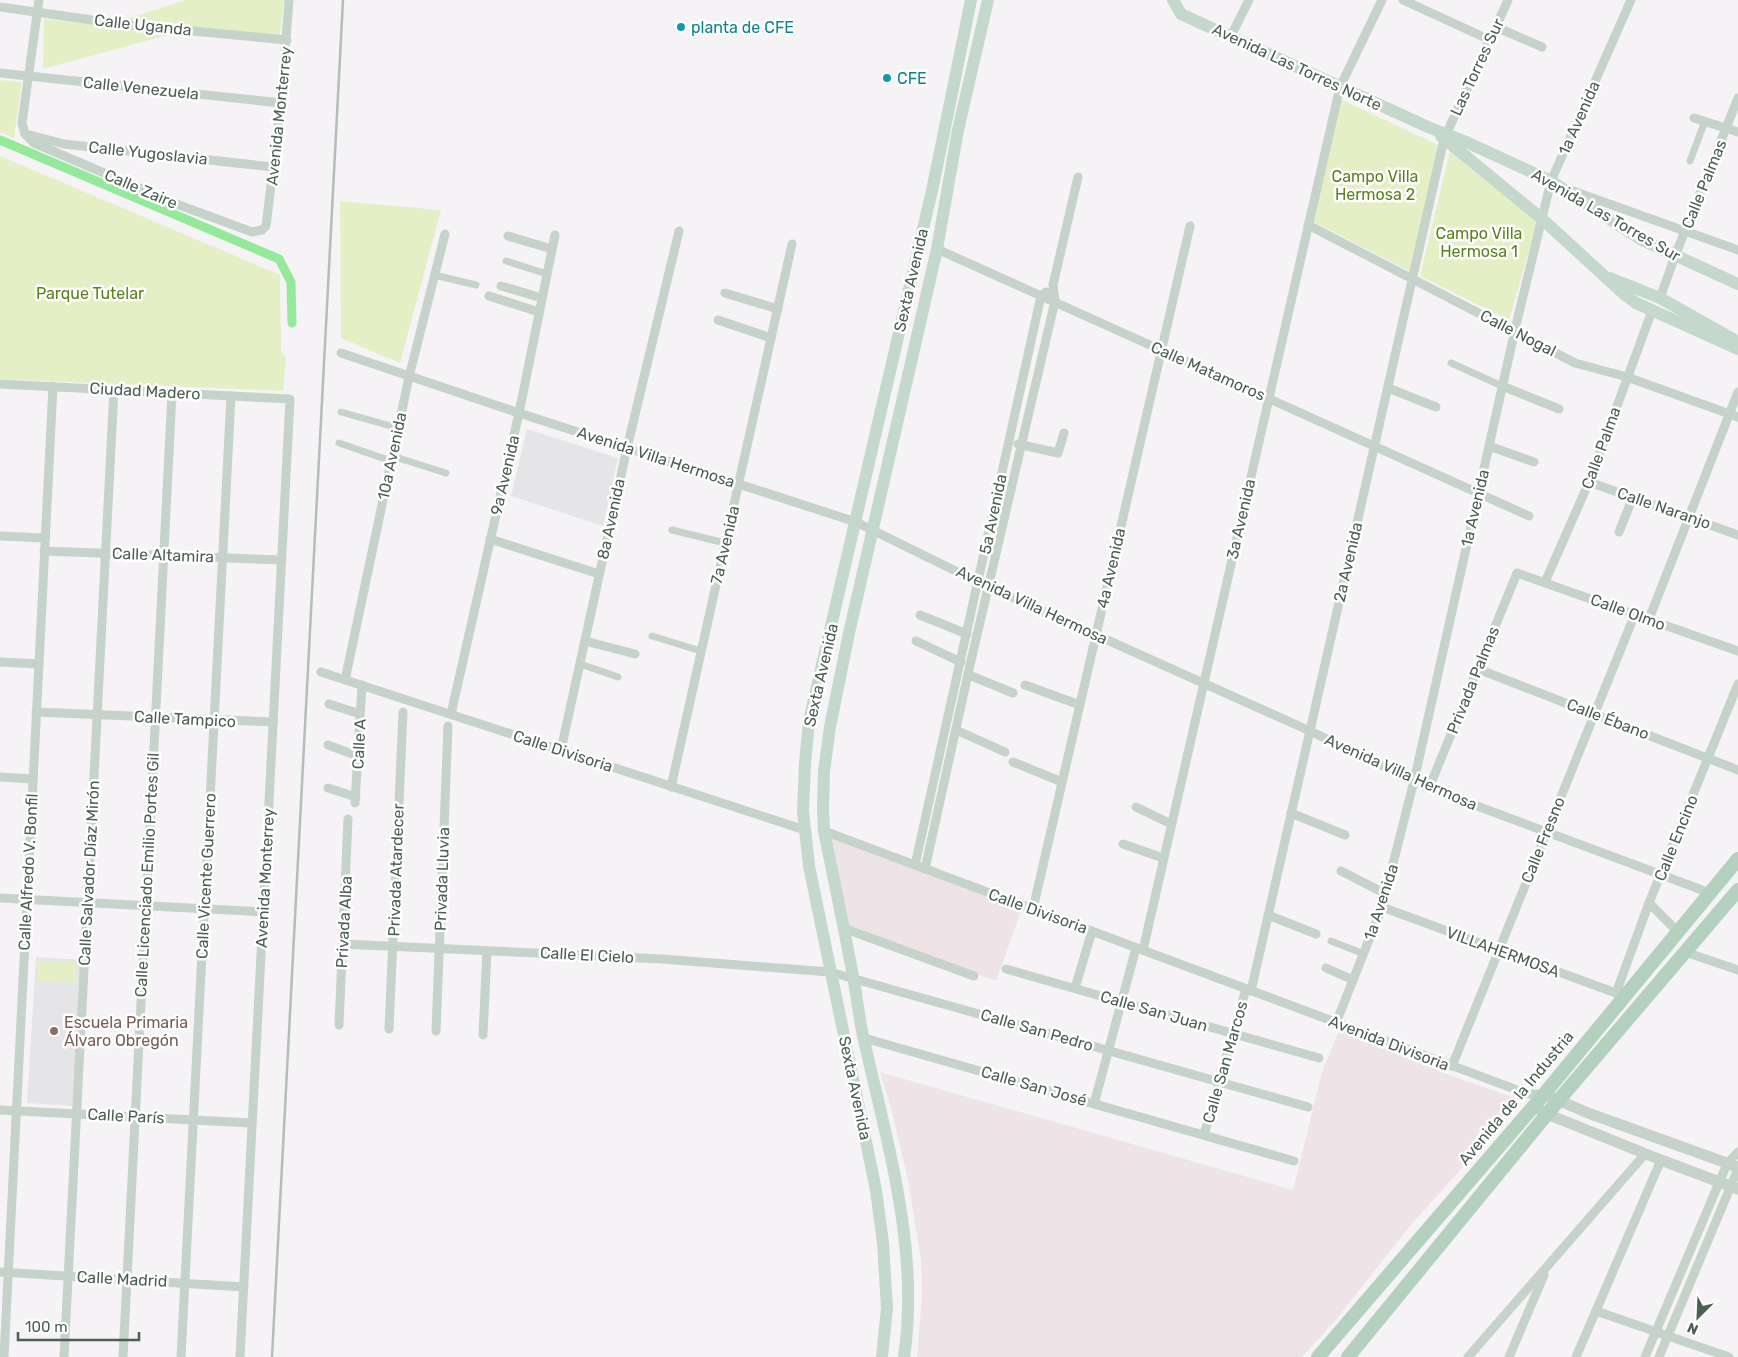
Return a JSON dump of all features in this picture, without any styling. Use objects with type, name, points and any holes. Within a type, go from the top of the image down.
[{"type":"main road","name":"Sexta Avenida","points":[[882,1357],[887,1308],[883,1242],[876,1190],[809,866],[803,811],[804,776],[809,722],[933,186],[970,0]]},
{"type":"main road","name":"Sexta Avenida","points":[[904,1357],[908,1333],[906,1250],[896,1183],[881,1106],[864,1038],[824,831],[824,772],[830,727],[937,249],[958,130],[988,0]]},
{"type":"main road","name":"Avenida Las Torres Norte","points":[[1173,0],[1181,14],[1446,136],[1541,218],[1624,294],[1652,311],[1738,349]]},
{"type":"main road","name":"Avenida Las Torres Sur","points":[[1446,136],[1555,184],[1642,240],[1738,284]]},
{"type":"main road","name":"Avenida Las Torres Norte","points":[[1603,275],[1660,298],[1738,342]]},
{"type":"main road","name":"Avenida de la Industria","points":[[1318,1357],[1531,1100],[1544,1094],[1619,996],[1678,932],[1738,859]]},
{"type":"main road","points":[[1348,1357],[1547,1114],[1738,890]]},
{"type":"main road","points":[[1710,893],[1715,908],[1712,921]]},
{"type":"street","points":[[24,134],[22,123],[39,0]]},
{"type":"street","name":"Avenida Monterrey","points":[[262,230],[266,226],[281,103],[289,0]]},
{"type":"street","points":[[1231,36],[1249,0]]},
{"type":"street","name":"3a Avenida","points":[[1094,1104],[1121,1002],[1140,949],[1164,858],[1340,87],[1382,0]]},
{"type":"street","points":[[1403,0],[1490,40]]},
{"type":"street","name":"Las Torres Sur","points":[[1446,136],[1508,0]]},
{"type":"street","name":"1a Avenida","points":[[1336,1023],[1386,894],[1414,781],[1541,218],[1631,0]]},
{"type":"street","name":"Calle Uganda","points":[[0,7],[128,24],[287,40]]},
{"type":"street","points":[[1496,27],[1542,47]]},
{"type":"street","name":"Calle Venezuela","points":[[0,73],[281,103]]},
{"type":"street","name":"Calle Palmas","points":[[1660,298],[1738,98]]},
{"type":"street","points":[[1694,118],[1738,132]]},
{"type":"street","points":[[1690,161],[1706,121]]},
{"type":"street","name":"Calle Yugoslavia","points":[[24,134],[64,144],[273,167]]},
{"type":"street","name":"Calle Zaire","points":[[24,134],[34,143],[179,205],[252,232],[262,230]]},
{"type":"street","name":"2a Avenida","points":[[1248,990],[1292,813],[1446,136]]},
{"type":"street","name":"5a Avenida","points":[[925,869],[988,586],[1055,301],[1053,285],[1078,177]]},
{"type":"street","points":[[1555,184],[1738,250]]},
{"type":"street","name":"Calle Nogal","points":[[1308,225],[1580,365],[1627,377],[1734,416]]},
{"type":"street","name":"4a Avenida","points":[[1033,909],[1190,226]]},
{"type":"street","name":"8a Avenida","points":[[561,750],[626,448],[679,231]]},
{"type":"street","name":"10a Avenida","points":[[345,680],[409,376],[445,234]]},
{"type":"street","name":"9a Avenida","points":[[451,714],[518,413],[554,235]]},
{"type":"street","points":[[508,236],[552,249]]},
{"type":"street","name":"7a Avenida","points":[[671,786],[792,244]]},
{"type":"street","name":"Calle Matamoros","points":[[937,249],[1529,516]]},
{"type":"street","points":[[506,261],[547,274]]},
{"type":"street","points":[[434,275],[476,285]]},
{"type":"street","points":[[1042,296],[1053,285]]},
{"type":"street","points":[[501,286],[542,298]]},
{"type":"street","points":[[725,293],[778,309]]},
{"type":"street","points":[[489,296],[539,312]]},
{"type":"street","name":"5a Avenida","points":[[915,865],[1042,296]]},
{"type":"street","name":"Calle Palma","points":[[1546,582],[1589,482],[1652,311]]},
{"type":"street","points":[[718,320],[771,338]]},
{"type":"street","name":"Avenida Villa Hermosa","points":[[340,352],[518,413],[856,522],[978,582],[1310,731],[1429,788],[1710,893]]},
{"type":"street","points":[[1451,363],[1502,386],[1559,408]]},
{"type":"street","name":"Ciudad Madero","points":[[0,384],[290,399]]},
{"type":"street","name":"Calle Alfredo V. Bonfil","points":[[4,1357],[4,1273],[16,1110],[53,386]]},
{"type":"street","points":[[1388,388],[1436,407]]},
{"type":"street","name":"Calle Salvador Díaz Mirón","points":[[64,1357],[114,389]]},
{"type":"street","points":[[1649,619],[1689,516],[1734,416],[1738,392]]},
{"type":"street","name":"Calle Licenciado Emilio Portes Gil","points":[[123,1357],[172,393]]},
{"type":"street","name":"Calle Vicente Guerrero","points":[[181,1357],[231,396]]},
{"type":"street","name":"Avenida Monterrey","points":[[240,1357],[290,399]]},
{"type":"street","points":[[341,412],[398,428]]},
{"type":"street","points":[[1009,442],[1058,453],[1064,433]]},
{"type":"street","points":[[339,444],[446,473]]},
{"type":"street","points":[[1489,446],[1534,462]]},
{"type":"street","name":"Calle Naranjo","points":[[1589,482],[1738,535]]},
{"type":"street","points":[[1619,532],[1633,497]]},
{"type":"street","points":[[672,530],[725,543]]},
{"type":"street","points":[[0,536],[45,538]]},
{"type":"street","points":[[490,539],[599,574]]},
{"type":"street","name":"Calle Altamira","points":[[44,551],[282,560]]},
{"type":"street","name":"Calle Olmo","points":[[1517,573],[1738,651]]},
{"type":"street","name":"Privada Palmas","points":[[1429,788],[1517,573]]},
{"type":"street","points":[[920,614],[967,634]]},
{"type":"street","name":"Calle Fresno","points":[[1452,1066],[1635,614]]},
{"type":"street","points":[[652,636],[701,651]]},
{"type":"street","points":[[585,641],[635,654]]},
{"type":"street","points":[[916,641],[961,662]]},
{"type":"street","points":[[0,662],[39,664]]},
{"type":"street","points":[[580,664],[618,677]]},
{"type":"street","name":"Calle Ébano","points":[[1478,670],[1738,770]]},
{"type":"street","name":"Calle Divisoria","points":[[321,672],[805,830]]},
{"type":"street","points":[[969,675],[1013,693]]},
{"type":"street","name":"Calle Encino","points":[[1619,996],[1649,903],[1738,684]]},
{"type":"street","points":[[1025,685],[1080,705]]},
{"type":"street","name":"Calle A","points":[[328,788],[356,800],[362,686]]},
{"type":"street","points":[[329,704],[360,714]]},
{"type":"street","name":"Calle Tampico","points":[[36,712],[274,722]]},
{"type":"street","name":"Privada Atardecer","points":[[389,1029],[403,712]]},
{"type":"street","points":[[948,718],[957,726],[1005,752]]},
{"type":"street","name":"Privada Lluvia","points":[[436,1031],[448,726]]},
{"type":"street","points":[[328,745],[358,756]]},
{"type":"street","points":[[1013,762],[1062,782]]},
{"type":"street","points":[[937,766],[948,769]]},
{"type":"street","points":[[0,777],[33,779]]},
{"type":"street","points":[[1136,807],[1171,824]]},
{"type":"street","points":[[1292,813],[1345,835]]},
{"type":"street","name":"Privada Alba","points":[[339,1025],[348,818]]},
{"type":"street","name":"Calle Divisoria","points":[[824,831],[1248,990]]},
{"type":"street","points":[[1123,844],[1164,858]]},
{"type":"street","points":[[1341,871],[1386,894]]},
{"type":"street","points":[[0,898],[264,912]]},
{"type":"street","points":[[1649,903],[1678,932]]},
{"type":"street","name":"VILLAHERMOSA","points":[[1382,907],[1619,996]]},
{"type":"street","points":[[1268,915],[1316,934]]},
{"type":"street","points":[[843,928],[974,976]]},
{"type":"street","points":[[1075,988],[1092,931]]},
{"type":"street","points":[[1331,941],[1364,954]]},
{"type":"street","name":"Calle El Cielo","points":[[343,944],[662,958],[830,972],[853,977]]},
{"type":"street","points":[[484,1035],[488,951]]},
{"type":"street","points":[[1686,952],[1738,970]]},
{"type":"street","points":[[1326,968],[1353,980]]},
{"type":"street","name":"Calle San Juan","points":[[1006,969],[1319,1058]]},
{"type":"street","name":"Calle San Pedro","points":[[853,977],[1308,1107]]},
{"type":"street","name":"Avenida Divisoria","points":[[1248,990],[1452,1066],[1531,1100]]},
{"type":"street","name":"Calle San Marcos","points":[[1204,1135],[1248,990]]},
{"type":"street","name":"Calle San José","points":[[864,1038],[1294,1161]]},
{"type":"street","points":[[1544,1094],[1734,1167]]},
{"type":"street","points":[[1531,1100],[1547,1114],[1730,1186]]},
{"type":"street","name":"Calle París","points":[[0,1110],[252,1123]]},
{"type":"street","points":[[1659,1357],[1730,1186],[1738,1152]]},
{"type":"street","points":[[1468,1357],[1645,1154]]},
{"type":"street","points":[[1576,1357],[1661,1160]]},
{"type":"street","points":[[1645,1357],[1730,1186]]},
{"type":"street","points":[[1509,1357],[1548,1266]]},
{"type":"street","name":"Calle Madrid","points":[[4,1273],[244,1286]]},
{"type":"street","points":[[1596,1311],[1728,1357]]},
{"type":"shaded area","points":[[527,429],[618,458],[603,526],[511,496]]},
{"type":"shaded area","points":[[824,831],[1023,906],[996,981],[843,924]]},
{"type":"shaded area","name":"Escuela Primaria Álvaro Obregón","points":[[36,957],[82,960],[73,1106],[27,1103]]},
{"type":"shaded area","points":[[1339,1031],[1455,1077],[1518,1099],[1495,1131],[1409,1227],[1335,1321],[1302,1357],[917,1357],[922,1294],[921,1261],[908,1180],[891,1108],[880,1072],[1293,1190],[1322,1072]]},
{"type":"green space","points":[[186,0],[284,0],[280,35],[120,21]]},
{"type":"green space","points":[[44,19],[175,33],[43,69]]},
{"type":"green space","points":[[0,80],[22,82],[14,138],[0,132]]},
{"type":"green space","name":"Campo Villa Hermosa 2","points":[[1338,98],[1438,145],[1411,272],[1312,221]]},
{"type":"green space","name":"Campo Villa Hermosa 1","points":[[1450,151],[1537,222],[1509,320],[1420,276]]},
{"type":"green space","name":"Parque Tutelar","points":[[0,156],[280,275],[281,351],[286,358],[283,391],[0,379]]},
{"type":"green space","points":[[340,201],[441,210],[400,363],[341,338]]},
{"type":"green space","points":[[38,961],[76,962],[75,983],[37,981]]},
{"type":"waterway","points":[[0,140],[279,259],[291,282],[292,323]]},
{"type":"railway","points":[[272,1357],[343,0]]},
{"type":"place","name":"planta de CFE","points":[[681,27]]},
{"type":"place","name":"CFE","points":[[887,78]]},
{"type":"place","name":"Escuela Primaria Álvaro Obregón","points":[[54,1031]]}]
